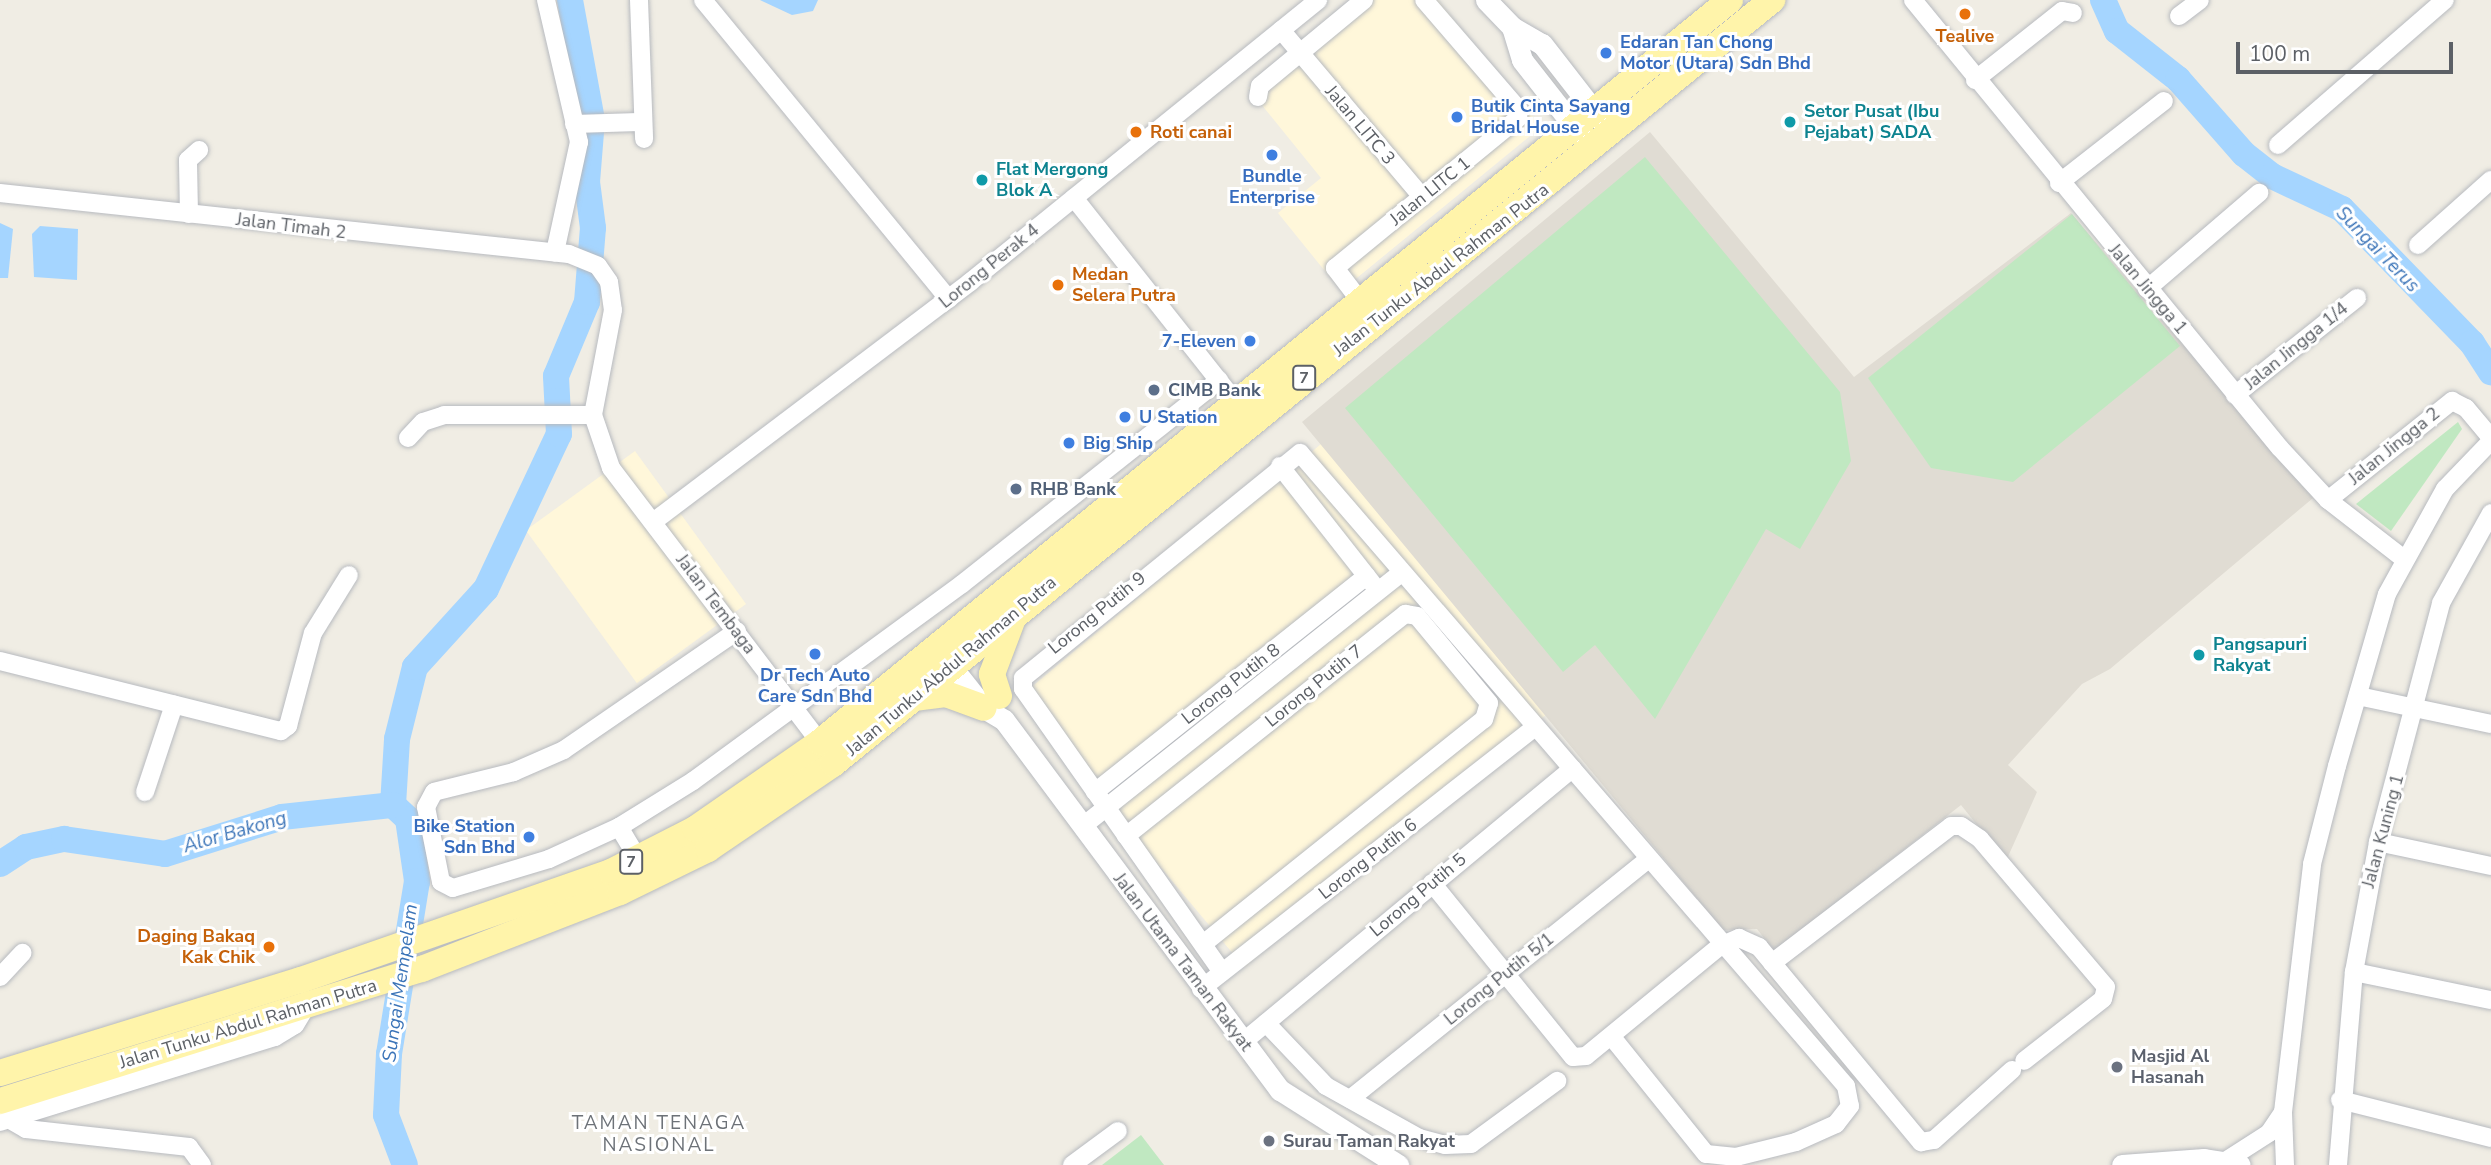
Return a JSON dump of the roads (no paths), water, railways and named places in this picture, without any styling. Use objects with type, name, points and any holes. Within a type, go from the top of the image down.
[{"type":"main road","name":"Jalan Tunku Abdul Rahman Putra","points":[[2,1111],[307,1005],[422,969],[620,892],[708,849],[805,786],[914,698],[951,649],[1076,531],[1730,0]]},
{"type":"main road","name":"Jalan Tunku Abdul Rahman Putra","points":[[0,1073],[421,938],[638,859],[695,829],[951,649],[1018,611],[1602,141],[1772,0]]},
{"type":"main road","points":[[914,698],[946,694],[996,708],[992,674],[996,655],[1018,611]]},
{"type":"street","points":[[546,0],[584,124],[555,253]]},
{"type":"street","points":[[584,124],[641,131],[639,0]]},
{"type":"street","points":[[703,0],[949,299]]},
{"type":"street","name":"Lorong Perak 4","points":[[653,522],[949,299],[1318,0]]},
{"type":"street","points":[[1258,97],[1260,86],[1364,0]]},
{"type":"street","name":"Jalan LITC 1","points":[[1361,302],[1335,268],[1515,123],[1519,110],[1424,0]]},
{"type":"street","points":[[1486,0],[1512,27],[1542,44],[1585,120],[1602,141]]},
{"type":"street","name":"Jalan Jingga 1","points":[[1913,0],[1975,80],[2235,395],[2328,500],[2404,559]]},
{"type":"street","points":[[2179,16],[2200,0]]},
{"type":"street","points":[[2278,145],[2445,0]]},
{"type":"street","points":[[1975,80],[2062,10],[2073,13]]},
{"type":"street","name":"Jalan LITC 3","points":[[1281,30],[1422,197]]},
{"type":"street","points":[[2059,183],[2164,101]]},
{"type":"street","points":[[189,214],[188,160],[199,150]]},
{"type":"street","points":[[2418,245],[2491,180]]},
{"type":"street","name":"Jalan Timah 2","points":[[0,192],[581,257],[598,266],[609,282],[613,310],[593,415]]},
{"type":"street","points":[[2147,289],[2259,193]]},
{"type":"street","points":[[1074,198],[1235,401]]},
{"type":"street","name":"Jalan Jingga 1/4","points":[[2235,395],[2357,298]]},
{"type":"street","points":[[737,631],[564,750],[514,772],[434,793],[426,807],[441,882],[453,888],[549,859],[619,827],[793,707],[1059,509],[1219,380]]},
{"type":"street","name":"Jalan Jingga 2","points":[[2328,500],[2452,401],[2466,408],[2491,440]]},
{"type":"street","points":[[408,438],[423,422],[444,415],[593,415]]},
{"type":"street","name":"Jalan Tembaga","points":[[593,415],[611,468],[820,742]]},
{"type":"street","points":[[2285,1165],[2283,1112],[2312,864],[2386,594],[2445,489],[2491,440]]},
{"type":"street","points":[[1373,583],[1280,466],[1293,454],[1306,455],[1400,574],[1572,769],[1720,946],[1850,1095],[1845,1117],[1824,1132],[1717,1161],[1699,1150],[1611,1037]]},
{"type":"street","name":"Lorong Putih 9","points":[[1222,972],[1023,689],[1026,671],[1280,466]]},
{"type":"street","points":[[1059,509],[1076,531]]},
{"type":"street","name":"Jalan Kuning 1","points":[[2338,1165],[2340,1100],[2354,972],[2378,842],[2441,603],[2491,513]]},
{"type":"street","points":[[1083,826],[1108,811],[1373,583],[1400,574]]},
{"type":"street","points":[[0,661],[271,732],[288,726],[313,633],[349,575]]},
{"type":"street","name":"Lorong Putih 8","points":[[1095,792],[1373,583]]},
{"type":"street","name":"Lorong Putih 7","points":[[1126,836],[1405,614],[1417,616],[1489,703]]},
{"type":"street","name":"Jalan Utama Taman Rakyat","points":[[951,649],[1201,989],[1243,1042],[1302,1109],[1398,1165]]},
{"type":"street","points":[[2358,696],[2491,724]]},
{"type":"street","name":"Lorong Putih 6","points":[[1203,944],[1484,719],[1489,703]]},
{"type":"street","points":[[145,792],[174,705]]},
{"type":"street","name":"Lorong Putih 6","points":[[1201,989],[1535,728]]},
{"type":"street","name":"Lorong Putih 5","points":[[1243,1042],[1572,769]]},
{"type":"street","points":[[1432,883],[1573,1057],[1587,1056],[1720,946],[1739,938],[1772,962],[1921,1142],[1934,1140],[2018,1066],[2103,999],[2106,987],[1980,839],[1961,826],[1951,826],[1772,962]]},
{"type":"street","points":[[619,827],[638,859]]},
{"type":"street","points":[[2378,842],[2491,866]]},
{"type":"street","name":"Lorong Putih 5/1","points":[[1350,1099],[1649,859]]},
{"type":"street","points":[[0,977],[22,953]]},
{"type":"street","points":[[2354,972],[2491,1000]]},
{"type":"street","points":[[1266,1023],[1299,1063],[1350,1099],[1419,1138],[1463,1146],[1558,1081]]},
{"type":"street","points":[[2340,1100],[2491,1138]]},
{"type":"street","points":[[2,1111],[26,1129],[189,1147],[202,1165]]},
{"type":"street","points":[[2122,1165],[2234,1163],[2269,1133],[2283,1112]]},
{"type":"street","points":[[1072,1165],[1118,1131]]},
{"type":"water","points":[[760,0],[818,0],[813,11],[792,15]]},
{"type":"water","points":[[0,223],[13,229],[8,278],[0,278]]},
{"type":"water","points":[[40,226],[78,229],[77,280],[34,277],[32,234]]},
{"type":"waterway","points":[[393,805],[397,739],[415,667],[486,589],[559,434],[556,376],[587,302],[593,228],[587,182],[592,120],[570,0]]},
{"type":"waterway","name":"Sungai Terus","points":[[2103,0],[2117,31],[2178,79],[2244,154],[2272,176],[2342,209],[2472,343],[2491,372]]},
{"type":"waterway","name":"Sungai Mempelam","points":[[393,805],[408,819],[417,881],[389,1054],[386,1115],[405,1165]]},
{"type":"waterway","name":"Alor Bakong","points":[[0,864],[26,847],[64,839],[165,854],[282,817],[393,805]]},
{"type":"place","name":"Tealive","points":[[1965,14]]},
{"type":"place","name":"Edaran Tan Chong Motor (Utara) Sdn Bhd","points":[[1606,53]]},
{"type":"place","name":"Butik Cinta Sayang Bridal House","points":[[1457,117]]},
{"type":"place","name":"Setor Pusat (Ibu Pejabat) SADA","points":[[1790,122]]},
{"type":"place","name":"Roti canai","points":[[1136,132]]},
{"type":"place","name":"Bundle Enterprise","points":[[1272,155]]},
{"type":"place","name":"Flat Mergong Blok A","points":[[982,180]]},
{"type":"place","name":"Medan Selera Putra","points":[[1058,285]]},
{"type":"place","name":"7-Eleven","points":[[1250,341]]},
{"type":"place","name":"CIMB Bank","points":[[1154,390]]},
{"type":"place","name":"U Station","points":[[1125,417]]},
{"type":"place","name":"Big Ship","points":[[1069,443]]},
{"type":"place","name":"RHB Bank","points":[[1016,489]]},
{"type":"place","name":"Dr Tech Auto Care Sdn Bhd","points":[[815,654]]},
{"type":"place","name":"Pangsapuri Rakyat","points":[[2199,655]]},
{"type":"place","name":"Bike Station Sdn Bhd","points":[[529,837]]},
{"type":"place","name":"Daging Bakaq Kak Chik","points":[[269,947]]},
{"type":"place","name":"Masjid Al Hasanah","points":[[2117,1067]]},
{"type":"place","name":"Surau Taman Rakyat","points":[[1269,1141]]},
{"type":"district","name":"TAMAN TENAGA NASIONAL","points":[[659,1135]]}]
